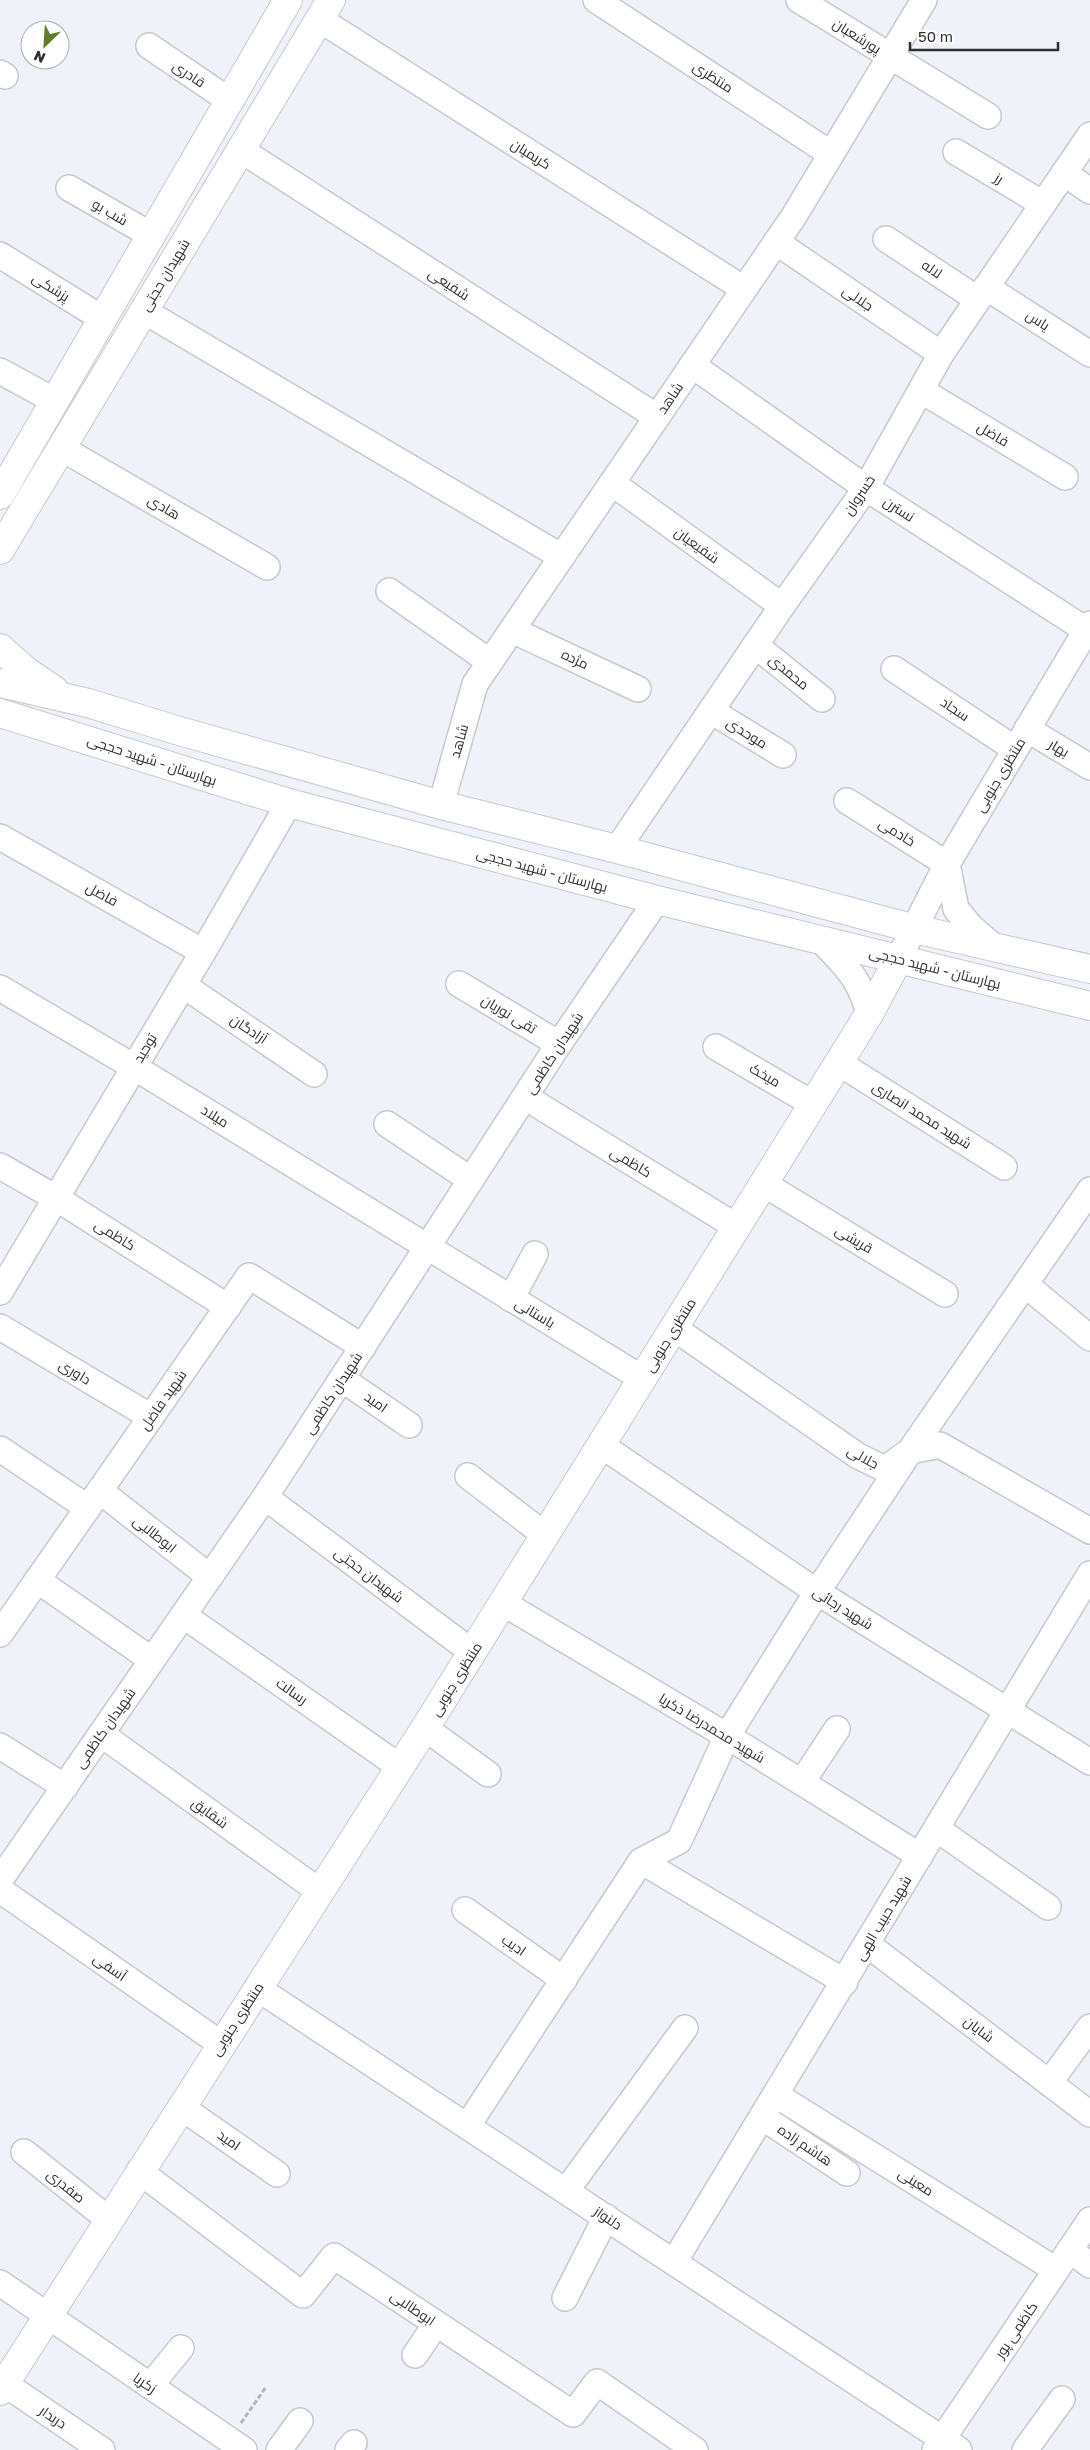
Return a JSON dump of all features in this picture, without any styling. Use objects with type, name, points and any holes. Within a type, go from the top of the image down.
[{"type":"main road","points":[[0,496],[288,0]]},
{"type":"main road","name":"شهیدان حجتی","points":[[0,550],[325,10]]},
{"type":"main road","points":[[0,648],[53,690],[88,703],[176,730],[441,805],[617,849],[915,929],[1090,969]]},
{"type":"main road","points":[[0,682],[88,703]]},
{"type":"main road","name":"بهارستان - شهید حججی","points":[[4,716],[289,803],[657,900],[1090,1006]]},
{"type":"main road","name":"منتظری جنوبی","points":[[2,2387],[46,2315],[425,1728],[814,1104],[869,1014],[899,958]]},
{"type":"street","name":"منتظری","points":[[596,0],[831,154]]},
{"type":"street","name":"پورشعبان","points":[[799,0],[988,116]]},
{"type":"street","name":"شاهد","points":[[441,805],[476,684],[776,242],[924,0]]},
{"type":"street","name":"کریمیان","points":[[325,10],[744,289]]},
{"type":"street","name":"قادری","points":[[148,46],[230,101]]},
{"type":"street","name":"خسروان","points":[[617,849],[782,606],[866,488],[941,354],[1090,135]]},
{"type":"street","name":"شفیعی","points":[[240,150],[657,417]]},
{"type":"street","name":"رز","points":[[956,152],[1042,204]]},
{"type":"street","points":[[1064,173],[1090,191]]},
{"type":"street","name":"شب بو","points":[[69,188],[151,235]]},
{"type":"street","name":"لاله","points":[[886,239],[981,293]]},
{"type":"street","name":"جلالی","points":[[776,242],[941,354]]},
{"type":"street","name":"پزشکی","points":[[0,255],[103,319]]},
{"type":"street","name":"یاس","points":[[981,293],[1090,354]]},
{"type":"street","points":[[144,311],[562,556]]},
{"type":"street","name":"نسترن","points":[[692,365],[866,488],[1088,627]]},
{"type":"street","points":[[0,371],[55,401]]},
{"type":"street","name":"فاضل","points":[[922,391],[1065,477]]},
{"type":"street","name":"هادی","points":[[61,448],[267,567]]},
{"type":"street","name":"شفیعیان","points":[[612,483],[782,606]]},
{"type":"street","points":[[389,591],[490,662]]},
{"type":"street","name":"منتظری جنوبی","points":[[899,958],[947,864],[1088,627]]},
{"type":"street","name":"مژده","points":[[512,630],[638,689]]},
{"type":"street","name":"محمدی","points":[[755,646],[822,699]]},
{"type":"street","name":"سجاد","points":[[894,669],[1021,739]]},
{"type":"street","name":"موحدی","points":[[711,711],[783,755]]},
{"type":"street","name":"بهار","points":[[1021,739],[1090,767]]},
{"type":"street","name":"خادمی","points":[[847,801],[947,864]]},
{"type":"street","name":"توحید","points":[[0,1292],[203,952],[289,803]]},
{"type":"street","name":"فاضل","points":[[0,837],[203,952]]},
{"type":"street","points":[[947,864],[956,910],[971,927],[994,947]]},
{"type":"street","name":"شهیدان کاظمی","points":[[4,1867],[64,1787],[265,1496],[559,1044],[657,900]]},
{"type":"street","points":[[822,941],[852,973],[864,992],[869,1014]]},
{"type":"street","name":"تقی نوریان","points":[[459,984],[559,1044]]},
{"type":"street","name":"آزادگان","points":[[183,985],[314,1074]]},
{"type":"street","name":"میلاد","points":[[0,988],[134,1067],[427,1248]]},
{"type":"street","name":"میخک","points":[[716,1047],[814,1104]]},
{"type":"street","name":"شهید محمد انصاری","points":[[839,1063],[1004,1167]]},
{"type":"street","name":"کاظمی","points":[[524,1098],[737,1228]]},
{"type":"street","points":[[387,1124],[471,1180]]},
{"type":"street","name":"کاظمی","points":[[0,1166],[56,1198],[228,1307]]},
{"type":"street","name":"قریشی","points":[[764,1184],[945,1294]]},
{"type":"street","points":[[468,2125],[641,1861],[678,1840],[727,1736],[817,1592],[910,1451],[1090,1190]]},
{"type":"street","name":"باستانی","points":[[427,1248],[642,1379]]},
{"type":"street","points":[[511,1299],[535,1254]]},
{"type":"street","name":"شهید فاضل","points":[[0,1634],[250,1276],[363,1347]]},
{"type":"street","points":[[1026,1285],[1090,1338]]},
{"type":"street","name":"داوری","points":[[0,1327],[151,1418]]},
{"type":"street","name":"جلالی","points":[[674,1328],[858,1456],[886,1469],[910,1451],[940,1445],[1090,1532]]},
{"type":"street","name":"امید","points":[[342,1379],[409,1425]]},
{"type":"street","name":"شهید رجائی","points":[[601,1445],[817,1592],[1090,1762]]},
{"type":"street","name":"ابوطالبی","points":[[0,1450],[94,1499],[210,1577]]},
{"type":"street","points":[[468,1476],[545,1535]]},
{"type":"street","name":"شهیدان حجتی","points":[[265,1496],[472,1652]]},
{"type":"street","points":[[37,1580],[152,1660]]},
{"type":"street","name":"شهید حبیب الهی","points":[[674,2262],[1088,1582]]},
{"type":"street","name":"شهید محمدرضا ذکریا","points":[[503,1603],[727,1736],[920,1856]]},
{"type":"street","name":"رسالت","points":[[183,1615],[400,1767]]},
{"type":"street","points":[[425,1728],[488,1774]]},
{"type":"street","points":[[802,1782],[837,1729]]},
{"type":"street","name":"شقایق","points":[[101,1734],[319,1891]]},
{"type":"street","points":[[0,1746],[64,1787]]},
{"type":"street","points":[[937,1829],[1048,1907]]},
{"type":"street","points":[[641,1861],[844,1982]]},
{"type":"street","name":"آسفی","points":[[0,1890],[221,2044]]},
{"type":"street","name":"ادیب","points":[[465,1910],[564,1980]]},
{"type":"street","name":"شایان","points":[[867,1944],[1090,2114]]},
{"type":"street","name":"دلنواز","points":[[257,1988],[674,2262],[945,2446]]},
{"type":"street","points":[[1049,2083],[1090,2026]]},
{"type":"street","points":[[566,2191],[685,2028]]},
{"type":"street","name":"معینی","points":[[776,2095],[1063,2260],[1090,2265]]},
{"type":"street","name":"امید","points":[[181,2106],[277,2174]]},
{"type":"street","name":"هاشم زاده","points":[[762,2117],[847,2173]]},
{"type":"street","name":"صفدری","points":[[24,2152],[108,2219]]},
{"type":"street","name":"ابوطالبی","points":[[139,2171],[304,2295],[334,2256],[572,2414],[596,2382],[695,2450]]},
{"type":"street","points":[[565,2298],[606,2217]]},
{"type":"street","name":"کاظمی پور","points":[[945,2446],[1090,2220]]},
{"type":"street","name":"زکریا","points":[[0,2284],[236,2445]]},
{"type":"street","points":[[415,2355],[436,2324]]},
{"type":"street","points":[[150,2386],[181,2348]]},
{"type":"street","name":"دربدار","points":[[2,2387],[102,2450]]},
{"type":"street","points":[[1024,2450],[1062,2399]]},
{"type":"street","points":[[279,2450],[300,2421]]},
{"type":"path","points":[[236,2445],[266,2388]]}]
